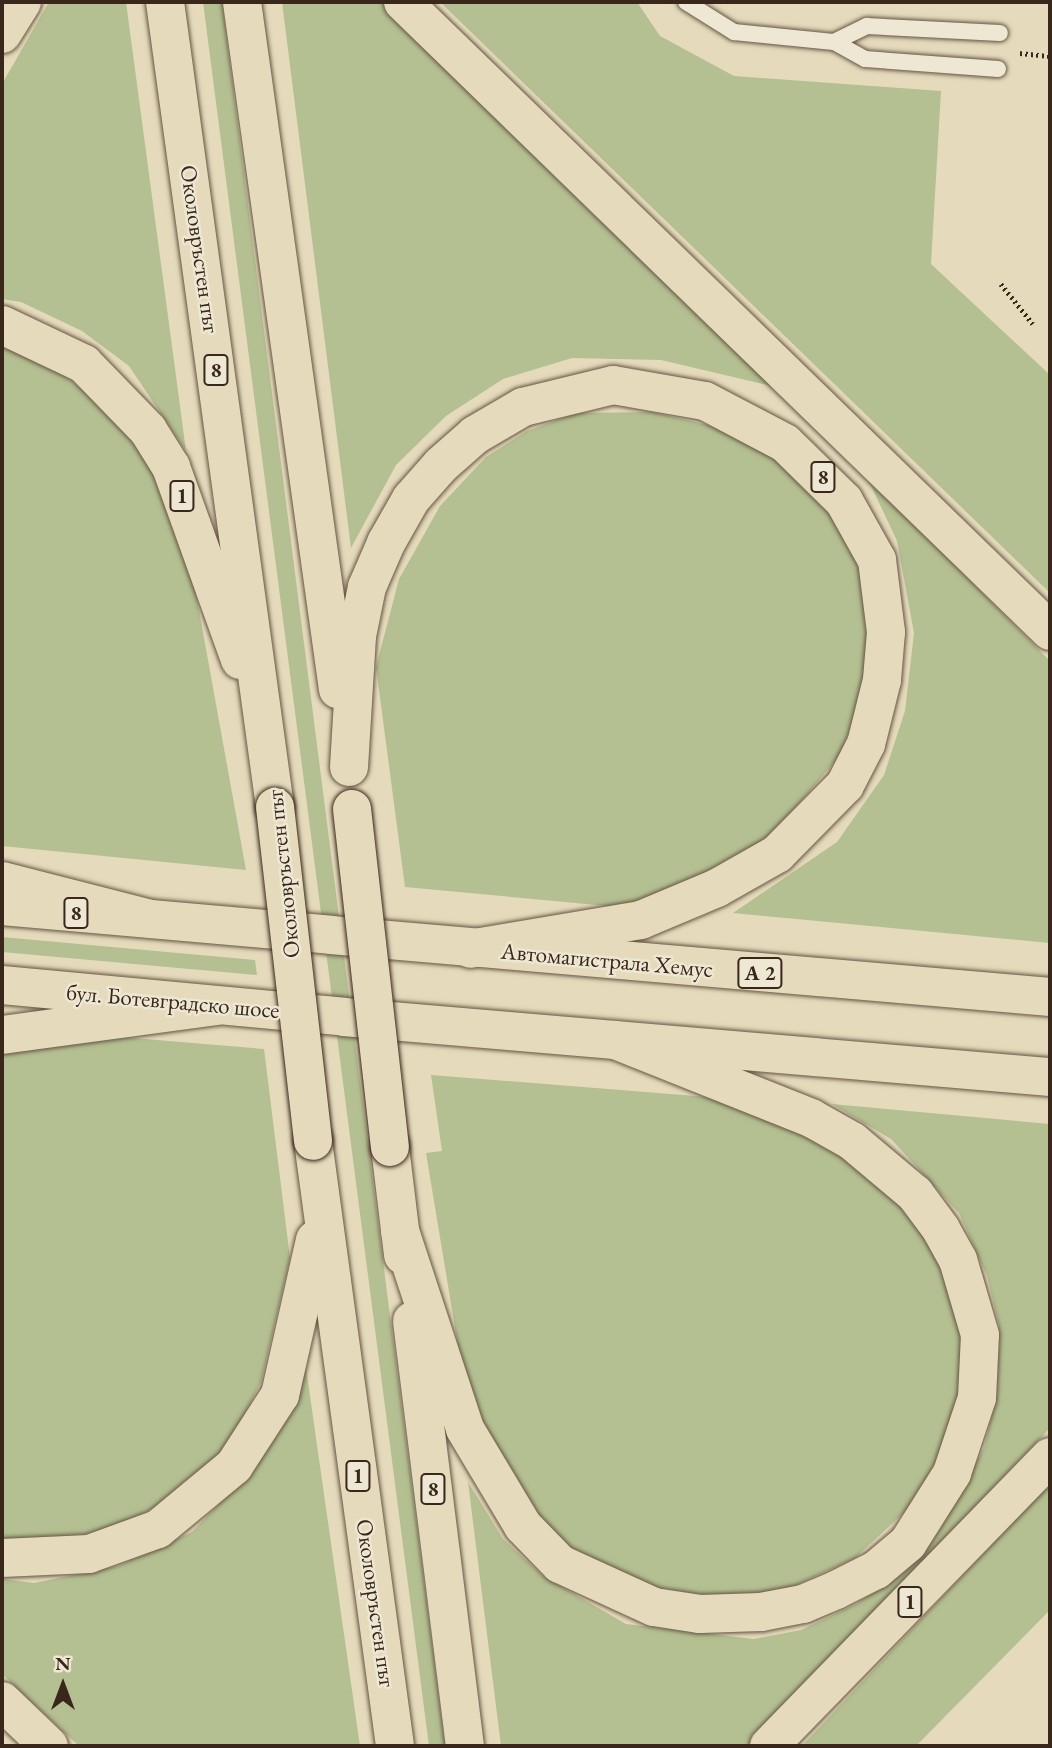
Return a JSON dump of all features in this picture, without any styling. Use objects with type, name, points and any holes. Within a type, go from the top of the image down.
[{"type":"main road","points":[[2,34],[22,2]]},
{"type":"main road","name":"Околовръстен път","points":[[165,2],[267,739],[321,1207],[395,1746]]},
{"type":"main road","name":"8","points":[[242,2],[349,767],[390,1147],[465,1746]]},
{"type":"main road","points":[[403,2],[1050,631]]},
{"type":"main road","name":"1","points":[[2,325],[84,364],[148,430],[171,467],[267,739]]},
{"type":"main road","name":"8","points":[[349,767],[357,636],[368,587],[386,543],[411,499],[441,465],[475,435],[523,407],[612,385],[705,401],[785,443],[844,501],[877,560],[886,632],[882,680],[866,744],[845,785],[777,854],[717,888],[641,920],[470,949]]},
{"type":"main road","points":[[2,881],[151,919]]},
{"type":"main road","name":"8","points":[[2,906],[151,919]]},
{"type":"main road","name":"Автомагистрала Хемус","points":[[151,919],[470,949],[1050,997]]},
{"type":"main road","name":"бул. Ботевградско шосе","points":[[2,985],[615,1040]]},
{"type":"main road","points":[[2,1035],[217,1006]]},
{"type":"main road","points":[[615,1040],[1050,1077]]},
{"type":"main road","points":[[400,1231],[465,1429],[523,1526],[560,1564],[654,1607],[699,1614],[761,1612],[803,1604],[836,1590],[877,1570],[908,1543],[953,1473],[977,1398],[980,1335],[958,1260],[941,1229],[915,1194],[852,1141],[811,1118],[615,1040]]},
{"type":"main road","points":[[2,1558],[89,1554],[158,1529],[234,1466],[280,1395],[321,1207]]},
{"type":"main road","name":"1","points":[[769,1746],[1050,1457]]},
{"type":"main road","points":[[2,1701],[49,1746]]},
{"type":"lane","points":[[686,2],[734,32],[834,42],[864,59],[998,69]]},
{"type":"lane","points":[[834,42],[867,26],[1000,33]]},
{"type":"path","points":[[1020,53],[1050,56]]},
{"type":"path","points":[[1001,284],[1033,324]]},
{"type":"green space","points":[[49,2],[126,2],[186,451],[129,366],[82,331],[21,302],[2,299],[2,84]]},
{"type":"green space","points":[[203,2],[222,2],[445,1746],[429,1746]]},
{"type":"green space","points":[[282,2],[384,2],[771,386],[661,360],[572,358],[503,379],[446,416],[396,465],[351,548]]},
{"type":"green space","points":[[440,2],[637,2],[660,36],[734,76],[941,91],[931,264],[1050,375],[1050,593]]},
{"type":"green space","points":[[2,345],[42,359],[106,407],[154,471],[189,555],[246,870],[2,846]]},
{"type":"green space","points":[[652,412],[742,433],[816,489],[859,559],[874,626],[867,684],[840,755],[774,833],[695,880],[619,907],[405,887],[376,667],[399,579],[440,506],[486,457],[527,431],[577,413]]},
{"type":"green space","points":[[866,475],[1050,661],[1050,943],[733,913],[837,842],[884,775],[905,711],[914,633],[897,541]]},
{"type":"green space","points":[[2,937],[255,960],[257,975],[2,952]]},
{"type":"green space","points":[[109,1036],[264,1049],[290,1258],[261,1382],[227,1449],[162,1504],[104,1533],[2,1541],[2,1049]]},
{"type":"green space","points":[[431,1075],[708,1097],[791,1125],[861,1162],[931,1240],[967,1340],[962,1394],[946,1451],[911,1506],[855,1558],[783,1591],[708,1596],[625,1582],[564,1543],[511,1492],[468,1406],[426,1153],[442,1151]]},
{"type":"green space","points":[[832,1104],[1050,1124],[1050,1428],[749,1746],[501,1746],[468,1482],[503,1539],[543,1576],[626,1624],[754,1639],[801,1630],[856,1604],[905,1570],[939,1531],[984,1448],[997,1393],[999,1325],[987,1276],[959,1213],[891,1139]]},
{"type":"green space","points":[[305,1361],[360,1746],[79,1746],[2,1674],[2,1579],[34,1583],[118,1566],[192,1532],[255,1467]]},
{"type":"green space","points":[[1050,1483],[1050,1610],[916,1746],[802,1746]]}]
